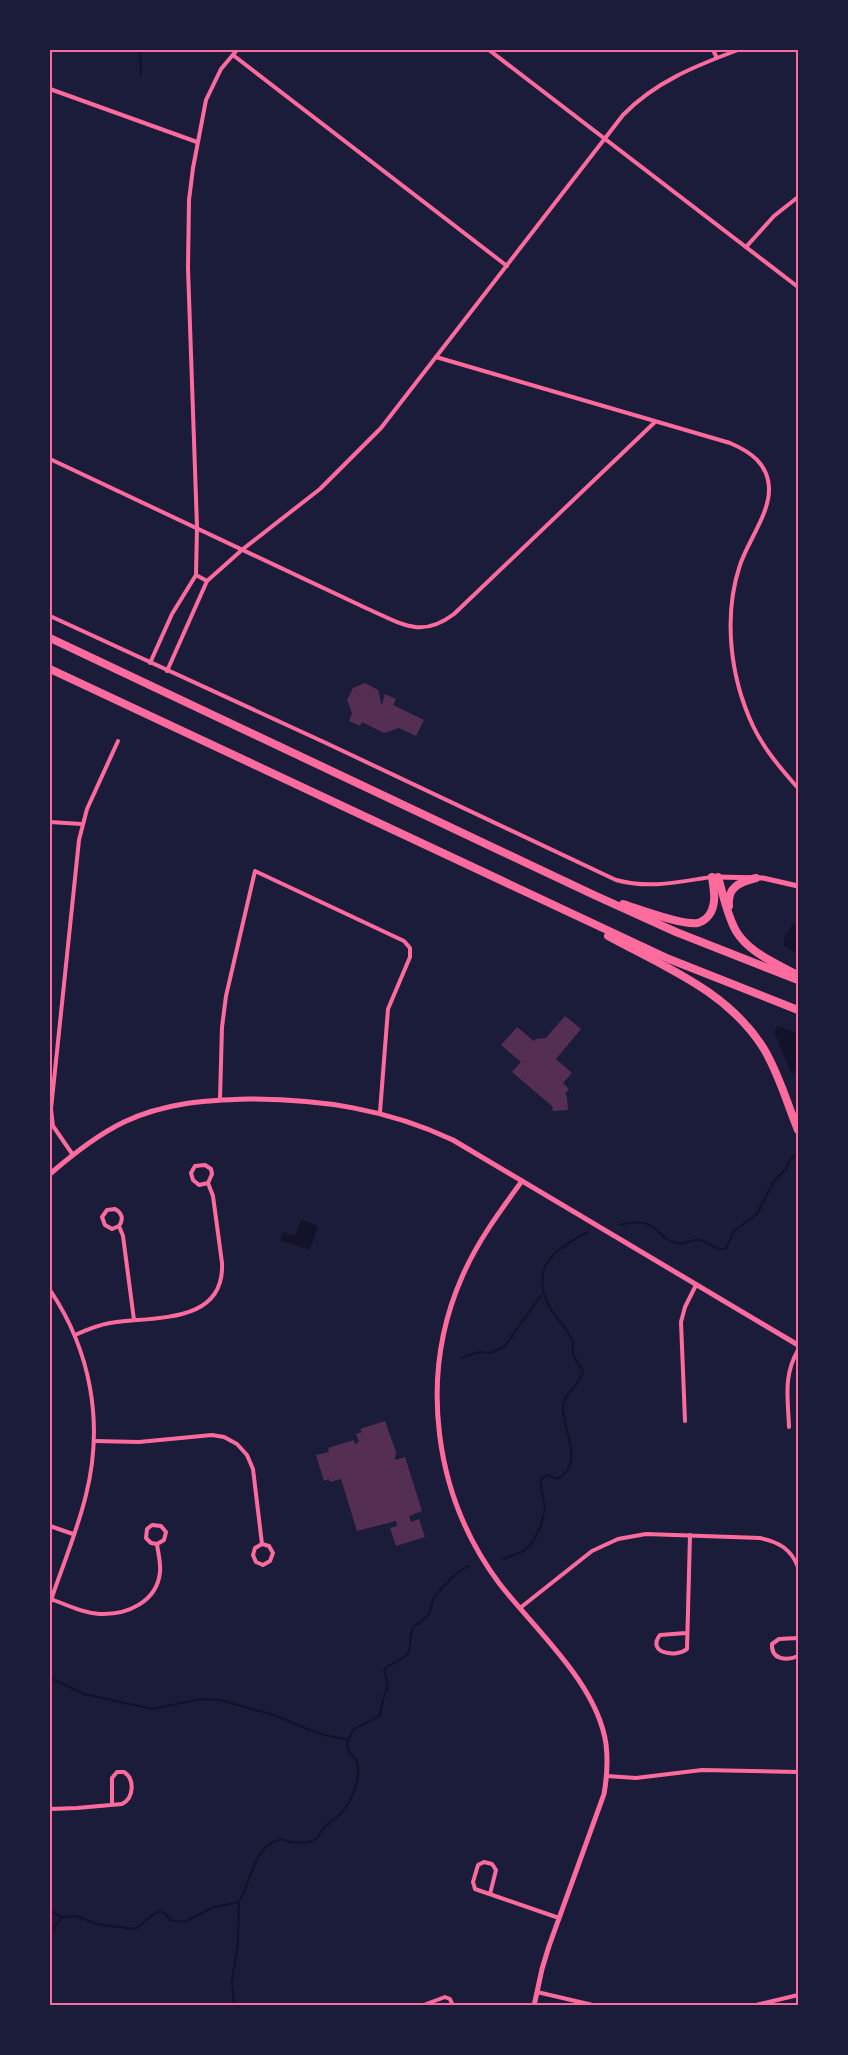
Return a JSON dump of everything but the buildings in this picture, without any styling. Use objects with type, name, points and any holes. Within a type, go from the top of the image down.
[{"type":"highway","points":[[50,638],[594,895],[676,932],[798,978]]},
{"type":"highway","points":[[50,669],[669,959],[798,1010]]},
{"type":"highway","points":[[594,895],[683,922],[698,923],[705,920],[712,909],[715,877]]},
{"type":"highway","points":[[715,877],[741,938],[753,950],[798,978]]},
{"type":"highway","points":[[730,916],[728,900],[733,888],[738,883],[756,878]]},
{"type":"highway","points":[[547,902],[706,989],[735,1012],[754,1034],[772,1064],[798,1130]]},
{"type":"street","points":[[150,663],[172,615],[196,575],[197,527],[188,228],[197,142],[210,89],[237,50]]},
{"type":"street","points":[[489,50],[798,287]]},
{"type":"street","points":[[713,50],[717,58]]},
{"type":"street","points":[[167,671],[207,581],[243,549],[320,489],[381,428],[604,138],[640,97],[680,73],[738,50]]},
{"type":"street","points":[[233,55],[507,266]]},
{"type":"street","points":[[50,89],[197,142]]},
{"type":"street","points":[[746,247],[774,216],[798,197]]},
{"type":"street","points":[[436,357],[739,447],[758,460],[767,474],[769,498],[745,551],[735,583],[732,618],[733,656],[739,688],[753,726],[773,758],[798,788]]},
{"type":"street","points":[[50,459],[397,622],[422,629],[436,625],[454,614],[656,422]]},
{"type":"street","points":[[196,575],[207,581]]},
{"type":"street","points":[[50,616],[616,880],[652,886],[715,877],[756,878],[798,886]]},
{"type":"street","points":[[73,1155],[53,1126],[51,1109],[82,824],[118,741]]},
{"type":"street","points":[[50,822],[82,824]]},
{"type":"street","points":[[220,1099],[222,1027],[226,996],[255,871],[404,940],[410,948],[410,957],[388,1010],[380,1112]]},
{"type":"street","points":[[50,1174],[108,1130],[142,1114],[180,1103],[220,1099],[305,1100],[380,1112],[418,1124],[453,1140],[798,1345]]},
{"type":"street","points":[[75,1335],[99,1325],[192,1312],[210,1301],[218,1289],[222,1263],[213,1196],[208,1183],[212,1174],[208,1166],[202,1164],[195,1166],[191,1173],[193,1180],[199,1185],[208,1183]]},
{"type":"street","points":[[522,1181],[486,1233],[461,1278],[447,1320],[438,1365],[437,1404],[445,1468],[459,1515],[484,1561],[589,1696],[606,1742],[607,1776],[598,1814],[559,1918],[534,2006]]},
{"type":"street","points":[[119,1226],[112,1229],[105,1225],[102,1217],[104,1213],[111,1209],[119,1211],[122,1218],[119,1226],[123,1236],[134,1320]]},
{"type":"street","points":[[685,1420],[681,1322],[685,1307],[696,1285]]},
{"type":"street","points":[[50,1290],[75,1335],[90,1382],[95,1419],[86,1496],[50,1601],[100,1614],[134,1608],[150,1596],[158,1580],[160,1572],[157,1544]]},
{"type":"street","points":[[789,1427],[788,1378],[798,1350]]},
{"type":"street","points":[[94,1441],[140,1442],[212,1435],[224,1437],[237,1444],[247,1455],[253,1468],[262,1544]]},
{"type":"street","points":[[152,1525],[161,1526],[166,1532],[164,1540],[157,1544],[151,1543],[147,1538],[147,1529],[152,1525]]},
{"type":"street","points":[[50,1526],[73,1534]]},
{"type":"street","points":[[520,1608],[577,1562],[605,1544],[633,1535],[690,1535],[770,1540],[785,1548],[795,1558],[798,1567]]},
{"type":"street","points":[[686,1633],[660,1635],[657,1646],[665,1654],[681,1653],[687,1649],[690,1535]]},
{"type":"street","points":[[262,1544],[269,1546],[273,1553],[270,1561],[263,1564],[256,1562],[253,1555],[255,1548],[262,1544]]},
{"type":"street","points":[[798,1638],[779,1639],[772,1644],[772,1649],[779,1658],[798,1656]]},
{"type":"street","points":[[607,1776],[636,1778],[708,1770],[798,1772]]},
{"type":"street","points":[[50,1809],[112,1805],[126,1802],[131,1795],[131,1780],[124,1772],[117,1772],[112,1778],[112,1805]]},
{"type":"street","points":[[490,1894],[496,1870],[492,1864],[484,1862],[477,1865],[473,1886],[478,1892],[559,1918]]},
{"type":"street","points":[[537,1992],[597,2006]]},
{"type":"street","points":[[752,2006],[798,1995]]},
{"type":"street","points":[[421,2006],[445,1997],[450,1999],[453,2006]]},
{"type":"shaded area","points":[[798,922],[798,954],[784,946],[784,938],[792,926]]},
{"type":"shaded area","points":[[778,1026],[798,1034],[798,1065],[792,1075],[774,1032]]},
{"type":"shaded area","points":[[301,1220],[318,1226],[310,1250],[280,1240],[283,1232],[295,1236]]},
{"type":"waterway","points":[[140,50],[141,75]]},
{"type":"waterway","points":[[619,1225],[643,1223],[655,1228],[672,1242],[697,1240],[719,1249],[726,1248],[734,1231],[757,1214],[774,1181],[797,1154]]},
{"type":"waterway","points":[[503,1559],[524,1551],[532,1543],[541,1526],[545,1508],[540,1480],[547,1475],[557,1479],[566,1472],[570,1464],[572,1455],[563,1406],[566,1396],[580,1380],[583,1370],[574,1356],[570,1336],[549,1306],[542,1280],[544,1270],[556,1253],[588,1232]]},
{"type":"waterway","points":[[461,1358],[478,1352],[490,1353],[504,1347],[542,1294]]},
{"type":"waterway","points":[[50,1934],[62,1917],[77,1916],[96,1924],[134,1929],[152,1915],[161,1912],[166,1914],[170,1920],[184,1922],[214,1907],[239,1902],[259,1855],[273,1842],[282,1839],[303,1842],[316,1839],[343,1811],[351,1798],[358,1773],[355,1758],[349,1753],[347,1743],[353,1730],[380,1715],[388,1687],[384,1669],[406,1656],[409,1652],[412,1629],[429,1614],[434,1597],[459,1571],[469,1566]]},
{"type":"waterway","points":[[50,1678],[84,1694],[152,1709],[201,1699],[220,1700],[274,1715],[317,1733],[348,1740]]},
{"type":"waterway","points":[[234,2006],[232,1982],[238,1942],[239,1902]]},
{"type":"waterway","points":[[50,1911],[61,1916]]}]
